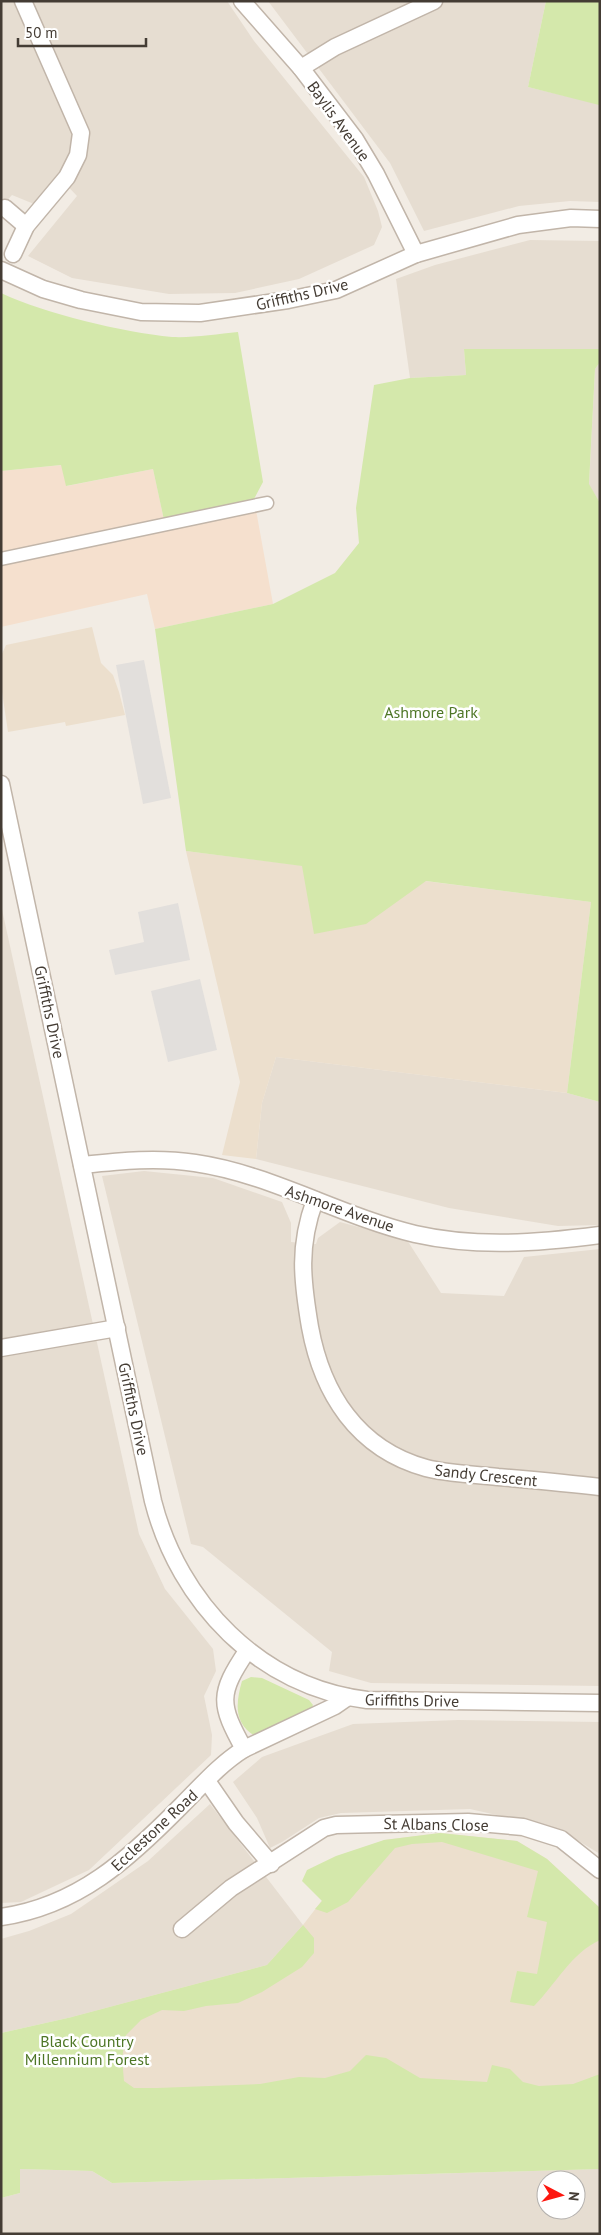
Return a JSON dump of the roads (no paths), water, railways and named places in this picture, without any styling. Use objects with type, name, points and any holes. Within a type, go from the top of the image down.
[{"type":"street","points":[[13,254],[26,226],[67,177],[78,155],[81,133],[23,1]]},
{"type":"street","name":"Baylis Avenue","points":[[242,1],[300,68],[355,139],[376,174],[416,254]]},
{"type":"street","points":[[300,68],[335,47],[434,1]]},
{"type":"street","points":[[5,208],[26,226]]},
{"type":"street","name":"Griffiths Drive","points":[[1,270],[43,288],[81,300],[141,312],[200,313],[288,300],[336,290],[416,254],[518,226],[571,218],[600,219]]},
{"type":"street","points":[[1,559],[267,503]]},
{"type":"street","name":"Griffiths Drive","points":[[1,784],[153,1501],[164,1540],[180,1572],[197,1598],[222,1628],[247,1651],[286,1674],[327,1692],[348,1697],[383,1700],[600,1703]]},
{"type":"street","name":"Ashmore Avenue","points":[[82,1165],[138,1160],[196,1163],[273,1185],[402,1230],[462,1241],[539,1243],[600,1235]]},
{"type":"street","name":"Sandy Crescent","points":[[315,1200],[302,1248],[307,1306],[318,1366],[338,1405],[354,1424],[386,1451],[426,1468],[600,1487]]},
{"type":"street","points":[[1,1348],[117,1328]]},
{"type":"street","points":[[244,1749],[229,1722],[224,1697],[235,1669],[247,1651]]},
{"type":"street","name":"Ecclestone Road","points":[[1,1917],[49,1906],[75,1894],[111,1871],[153,1834],[227,1760],[244,1749],[335,1706],[348,1697]]},
{"type":"street","points":[[207,1781],[236,1822],[270,1864]]},
{"type":"street","name":"St Albans Close","points":[[182,1929],[231,1888],[324,1828],[336,1825],[468,1822],[523,1827],[561,1839],[600,1870]]},
{"type":"park label","name":"Ashmore Park","points":[[431,712]]},
{"type":"park label","name":"Black Country Millennium Forest","points":[[87,2050]]}]
